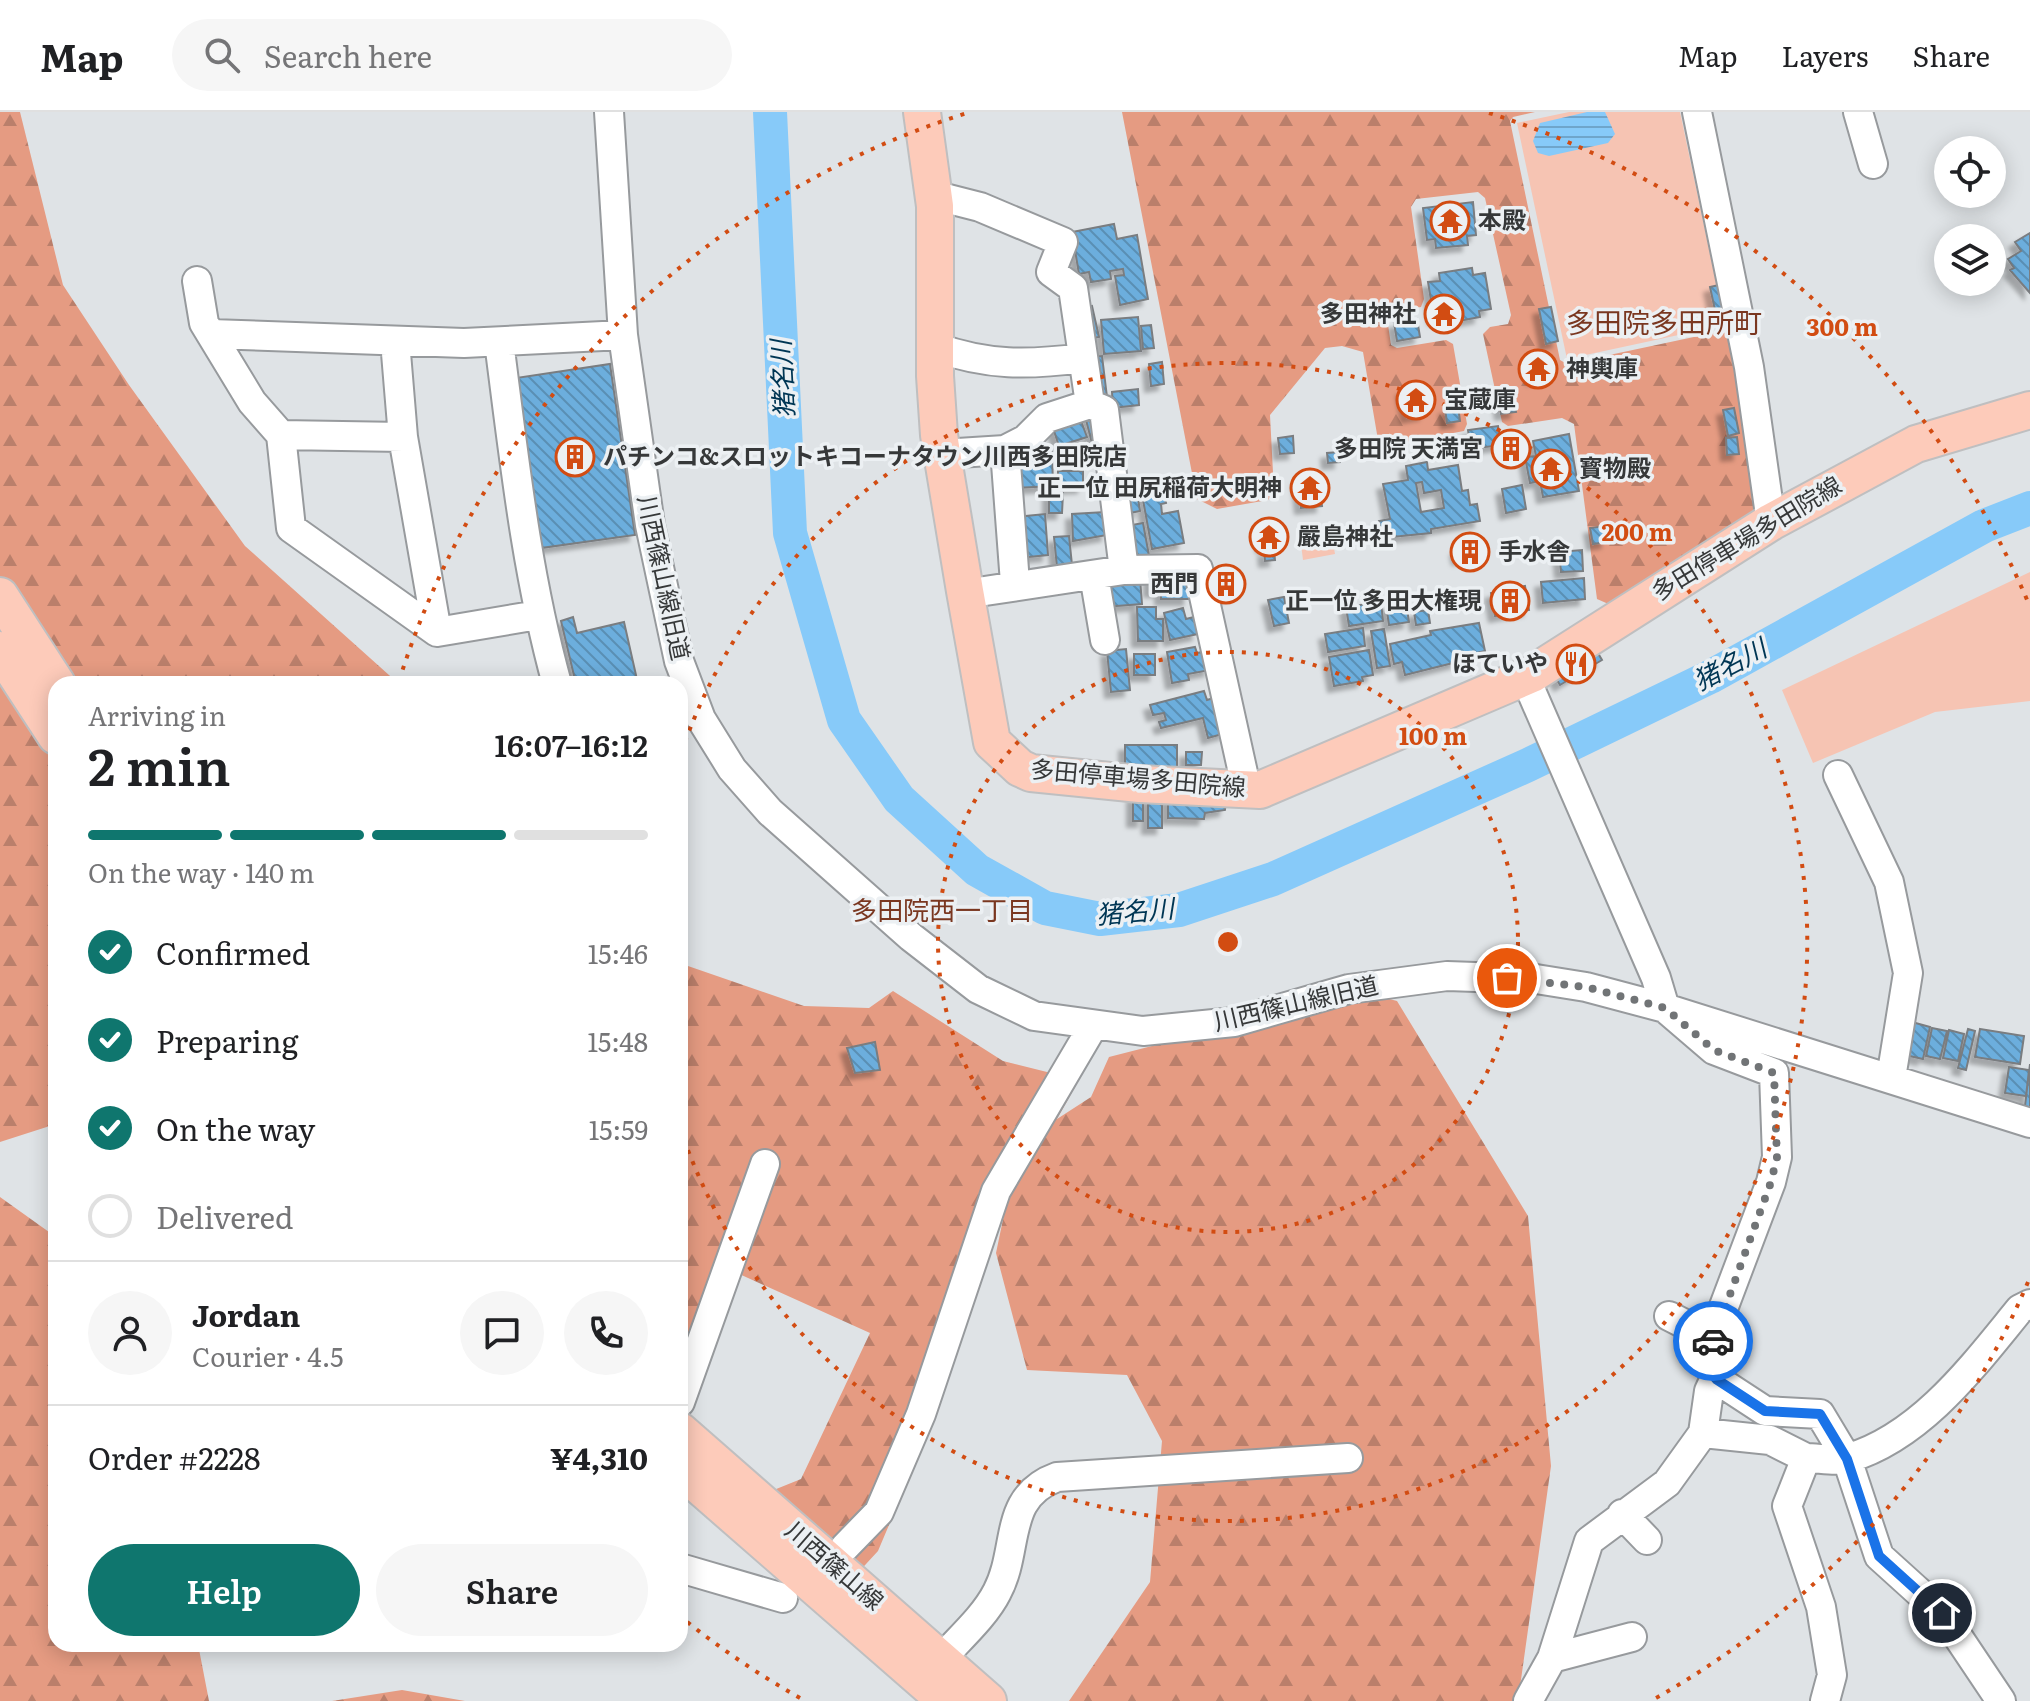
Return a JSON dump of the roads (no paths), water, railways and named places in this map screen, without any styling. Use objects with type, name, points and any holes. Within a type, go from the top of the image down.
[{"type":"main road","name":"多田停車場多田院線","points":[[922,112],[933,195],[935,347],[942,454],[965,594],[992,742],[1020,768],[1031,773],[1260,790],[1530,688],[1771,522],[1916,444],[2030,410]]},
{"type":"main road","points":[[0,596],[52,676]]},
{"type":"main road","points":[[0,650],[48,724]]},
{"type":"main road","name":"川西篠山線","points":[[688,1438],[988,1701]]},
{"type":"main road","name":"川西篠山線","points":[[688,1476],[946,1701]]},
{"type":"street","name":"川西篠山線旧道","points":[[609,112],[623,335],[650,525],[682,676]]},
{"type":"street","points":[[1697,112],[1749,367],[1771,522]]},
{"type":"street","points":[[1858,112],[1873,164]]},
{"type":"street","points":[[933,195],[980,207],[1063,242],[1051,272],[1073,288],[1090,404]]},
{"type":"street","points":[[197,281],[204,323],[252,402],[281,435],[291,528],[437,632],[538,615]]},
{"type":"street","points":[[211,334],[499,342],[623,335]]},
{"type":"street","points":[[395,341],[403,437],[437,632]]},
{"type":"street","points":[[499,342],[538,615],[555,676]]},
{"type":"street","points":[[935,347],[988,363],[1044,363],[1083,358]]},
{"type":"street","points":[[942,454],[1005,450],[1026,439],[1047,418],[1090,404],[1104,410],[1124,570]]},
{"type":"street","points":[[281,435],[403,437]]},
{"type":"street","points":[[1005,450],[1015,583]]},
{"type":"street","points":[[965,594],[1015,583],[1124,570],[1198,569],[1247,791]]},
{"type":"street","points":[[1094,575],[1105,640]]},
{"type":"street","points":[[1528,1701],[1552,1658],[1589,1541],[1667,1483],[1703,1433],[1709,1391],[1721,1365],[1712,1338],[1771,1182],[1777,1157],[1774,1073],[1714,1050],[1665,1008],[1656,978],[1530,688]]},
{"type":"street","name":"川西篠山線旧道","points":[[690,724],[770,812],[911,937],[978,989],[1034,1016],[1143,1031],[1234,1022],[1349,989],[1447,976],[1536,979],[1586,987],[1665,1008],[2030,1123]]},
{"type":"street","points":[[1838,775],[1889,882],[1908,973],[1891,1078]]},
{"type":"street","points":[[845,1547],[879,1512],[921,1414],[996,1191],[1093,1026]]},
{"type":"street","points":[[688,1380],[765,1164]]},
{"type":"street","points":[[1703,1433],[1770,1440],[1806,1458],[1847,1459],[1895,1436],[1960,1383],[2020,1309],[2030,1304]]},
{"type":"street","points":[[1669,1316],[1712,1338]]},
{"type":"street","points":[[1716,1379],[1765,1411],[1820,1414],[1847,1459],[1879,1556],[1942,1613],[2001,1701]]},
{"type":"street","points":[[941,1659],[997,1593],[1020,1508],[1040,1483],[1057,1477],[1348,1458]]},
{"type":"street","points":[[1806,1458],[1787,1506],[1821,1607],[1832,1675],[1825,1701]]},
{"type":"street","points":[[1622,1514],[1647,1540]]},
{"type":"street","points":[[688,1570],[783,1598]]},
{"type":"street","points":[[1552,1658],[1632,1637]]},
{"type":"water","points":[[1587,112],[1605,112],[1615,134],[1608,143],[1549,156],[1538,153],[1533,141],[1540,123]]},
{"type":"waterway","name":"猪名川","points":[[770,112],[790,533],[844,720],[899,799],[977,870],[1045,908],[1100,919],[1179,910],[1273,879],[1528,765],[1710,677],[1984,526],[2030,508]]},
{"type":"place","name":"本殿","points":[[1450,221]]},
{"type":"place","name":"多田神社","points":[[1444,314]]},
{"type":"place","name":"神輿庫","points":[[1538,369]]},
{"type":"place","name":"宝蔵庫","points":[[1416,400]]},
{"type":"place","name":"多田院 天満宮","points":[[1511,449]]},
{"type":"place","name":"パチンコ&スロットキコーナタウン川西多田院店","points":[[575,457]]},
{"type":"place","name":"寳物殿","points":[[1551,469]]},
{"type":"place","name":"正一位 田尻稲荷大明神","points":[[1310,488]]},
{"type":"place","name":"嚴島神社","points":[[1269,537]]},
{"type":"place","name":"手水舎","points":[[1470,552]]},
{"type":"place","name":"西門","points":[[1226,584]]},
{"type":"place","name":"正一位 多田大権現","points":[[1510,601]]},
{"type":"place","name":"ほていや","points":[[1576,664]]},
{"type":"district","name":"多田院多田所町","points":[[1664,323]]},
{"type":"district","name":"多田院西一丁目","points":[[942,911]]}]
